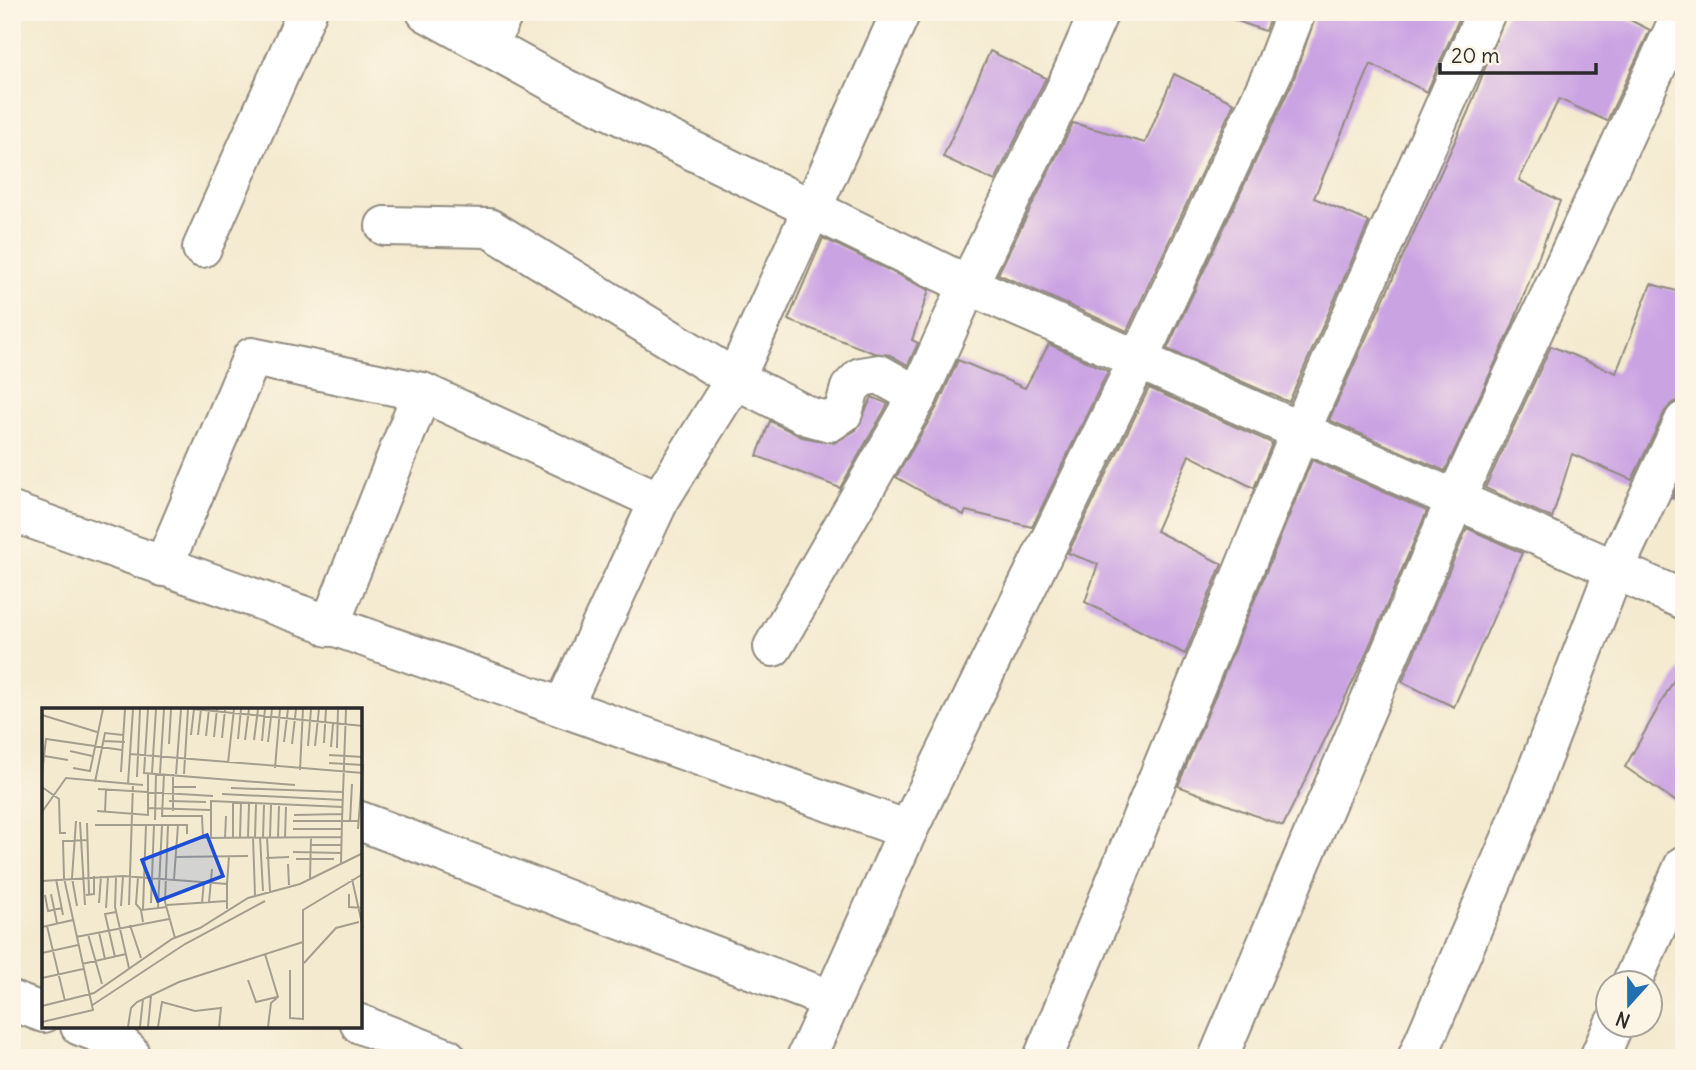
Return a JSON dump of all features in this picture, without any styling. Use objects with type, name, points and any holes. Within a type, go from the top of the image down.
[{"type":"street","points":[[202,248],[307,12]]},
{"type":"street","points":[[426,12],[564,88],[968,285],[1684,600]]},
{"type":"street","points":[[488,46],[504,12]]},
{"type":"street","points":[[563,706],[659,501],[734,379],[814,210],[901,12]]},
{"type":"street","points":[[773,647],[918,396],[968,285],[1064,92],[1099,12]]},
{"type":"street","points":[[806,1058],[908,830],[1139,358],[1273,72],[1296,12]]},
{"type":"street","points":[[1043,1058],[1301,430],[1486,12]]},
{"type":"street","points":[[1218,1058],[1456,499],[1682,12]]},
{"type":"street","points":[[385,226],[489,228],[734,379],[808,416],[830,422],[843,413],[849,388],[861,377],[879,374],[918,396]]},
{"type":"street","points":[[163,567],[252,357],[422,392],[659,501]]},
{"type":"street","points":[[329,627],[422,392]]},
{"type":"street","points":[[1417,1058],[1511,838],[1615,568],[1684,421]]},
{"type":"street","points":[[12,512],[329,627],[563,706],[908,830]]},
{"type":"street","points":[[362,822],[832,1000]]},
{"type":"street","points":[[1638,968],[1684,865]]},
{"type":"street","points":[[12,1001],[42,1012]]},
{"type":"street","points":[[362,1025],[447,1058]]},
{"type":"street","points":[[85,1028],[115,1040],[129,1052],[130,1058]]},
{"type":"street","points":[[1599,1058],[1608,1038]]},
{"type":"building","points":[[1230,12],[1272,12],[1265,31],[1229,18]]},
{"type":"building","points":[[1317,12],[1462,12],[1427,92],[1371,64],[1314,198],[1369,222],[1289,402],[1167,349],[1293,81]]},
{"type":"building","points":[[1507,12],[1614,12],[1650,30],[1607,121],[1559,99],[1519,180],[1560,201],[1511,329],[1445,471],[1329,420],[1468,112]]},
{"type":"building","points":[[990,51],[1046,78],[995,181],[943,157]]},
{"type":"building","points":[[1174,74],[1234,103],[1127,331],[998,274],[1073,123],[1145,143]]},
{"type":"building","points":[[823,238],[929,290],[912,340],[918,343],[908,365],[890,355],[874,353],[788,320]]},
{"type":"building","points":[[1651,284],[1684,293],[1684,399],[1672,403],[1665,411],[1632,480],[1572,454],[1552,518],[1485,488],[1551,346],[1616,373]]},
{"type":"building","points":[[1049,344],[1108,371],[1032,527],[966,511],[964,515],[896,477],[937,407],[958,360],[1025,388]]},
{"type":"building","points":[[1149,388],[1272,443],[1254,488],[1189,455],[1156,531],[1222,564],[1185,654],[1085,602],[1098,564],[1068,553]]},
{"type":"building","points":[[872,397],[888,404],[840,488],[757,456],[770,421],[802,437],[834,443],[856,430]]},
{"type":"building","points":[[1312,460],[1427,511],[1362,663],[1283,826],[1178,786]]},
{"type":"building","points":[[1684,473],[1684,502],[1672,498]]},
{"type":"building","points":[[1467,528],[1522,553],[1454,707],[1402,682]]},
{"type":"building","points":[[1684,662],[1684,807],[1625,767]]}]
